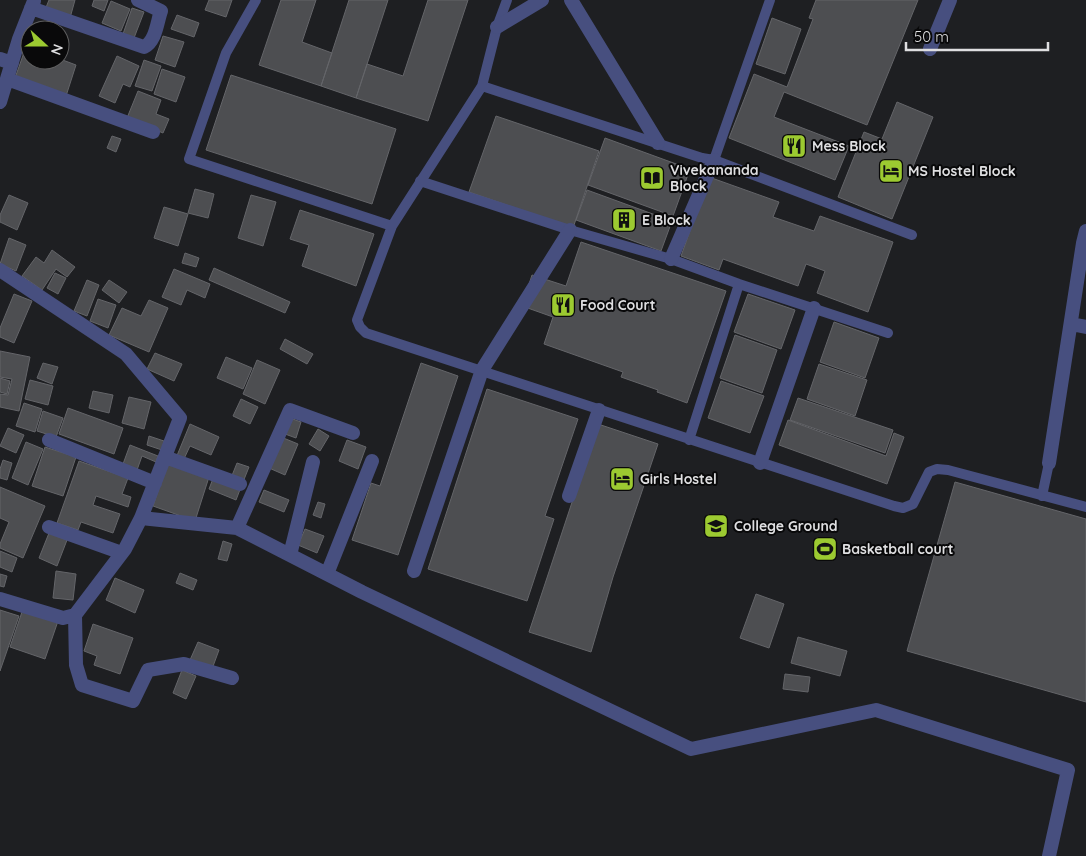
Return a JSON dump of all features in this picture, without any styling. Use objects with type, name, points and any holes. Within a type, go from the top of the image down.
[{"type":"street","points":[[0,102],[7,79],[6,61],[33,4],[144,47],[150,44],[153,39],[161,11],[138,0]]},
{"type":"street","points":[[497,27],[542,0]]},
{"type":"street","points":[[571,0],[658,143]]},
{"type":"street","points":[[930,49],[950,0]]},
{"type":"street","points":[[7,79],[153,132]]},
{"type":"street","points":[[671,259],[714,160]]},
{"type":"street","points":[[414,571],[482,370],[570,230]]},
{"type":"street","points":[[1049,463],[1086,231]]},
{"type":"street","points":[[0,270],[126,354],[180,418],[141,518],[122,553],[75,615],[76,665],[82,685],[133,701],[148,670],[184,664],[232,678]]},
{"type":"street","points":[[760,463],[814,308]]},
{"type":"street","points":[[1070,324],[1086,327]]},
{"type":"street","points":[[237,528],[290,410],[352,433]]},
{"type":"street","points":[[570,496],[599,410]]},
{"type":"street","points":[[49,440],[155,483]]},
{"type":"street","points":[[165,456],[240,484]]},
{"type":"street","points":[[327,574],[372,461]]},
{"type":"street","points":[[290,555],[313,462]]},
{"type":"street","points":[[141,518],[237,528],[327,574],[690,748],[876,710],[1068,770],[1050,856]]},
{"type":"street","points":[[49,527],[122,553]]},
{"type":"street","points":[[0,600],[63,618],[75,615]]},
{"type":"lane","points":[[256,0],[226,53],[189,159],[392,226]]},
{"type":"lane","points":[[507,0],[497,27],[482,86],[392,226],[357,320],[360,327],[366,333],[689,440],[903,508],[913,504],[929,472],[937,469],[948,470],[1086,507]]},
{"type":"lane","points":[[714,160],[770,0]]},
{"type":"lane","points":[[482,86],[702,158],[714,160],[912,234]]},
{"type":"lane","points":[[420,181],[570,230],[671,259],[739,284],[888,333]]},
{"type":"lane","points":[[689,440],[739,284]]},
{"type":"lane","points":[[1042,496],[1049,463]]},
{"type":"building","points":[[49,0],[75,0],[70,18],[45,10]]},
{"type":"building","points":[[94,0],[108,0],[104,11],[92,6]]},
{"type":"building","points":[[209,0],[232,0],[226,17],[205,10]]},
{"type":"building","points":[[281,0],[316,0],[302,42],[332,53],[321,86],[259,65]]},
{"type":"building","points":[[349,0],[388,0],[356,98],[321,86]]},
{"type":"building","points":[[428,0],[468,0],[428,121],[356,98],[367,64],[403,76]]},
{"type":"building","points":[[816,0],[918,0],[867,125],[784,92],[774,117],[849,146],[835,180],[729,138],[754,74],[787,87],[813,19],[809,18]]},
{"type":"building","points":[[111,1],[130,9],[121,31],[102,23]]},
{"type":"building","points":[[132,8],[144,12],[134,38],[123,34]]},
{"type":"building","points":[[177,15],[199,23],[194,37],[171,29]]},
{"type":"building","points":[[772,18],[801,29],[785,74],[756,64]]},
{"type":"building","points":[[163,36],[184,42],[175,67],[155,60]]},
{"type":"building","points":[[117,56],[139,66],[130,87],[123,84],[115,103],[99,96]]},
{"type":"building","points":[[144,60],[161,66],[152,91],[135,86]]},
{"type":"building","points":[[70,63],[76,65],[66,96],[15,78],[20,64],[20,70],[70,70]]},
{"type":"building","points":[[162,69],[185,77],[176,102],[154,94]]},
{"type":"building","points":[[231,75],[396,129],[372,204],[206,150]]},
{"type":"building","points":[[138,91],[161,100],[156,114],[169,119],[163,133],[127,118]]},
{"type":"building","points":[[897,102],[933,117],[892,219],[838,197],[864,132],[882,139]]},
{"type":"building","points":[[496,116],[599,151],[573,228],[469,192]]},
{"type":"building","points":[[112,136],[121,139],[116,152],[107,148]]},
{"type":"building","name":"Vivekananda Block","points":[[605,138],[690,169],[673,216],[588,185]]},
{"type":"building","points":[[709,177],[779,202],[773,217],[814,231],[820,216],[893,242],[868,312],[817,293],[825,271],[806,264],[798,286],[723,259],[719,270],[681,256]]},
{"type":"building","points":[[195,189],[214,194],[208,218],[188,213]]},
{"type":"building","name":"E Block","points":[[587,190],[672,221],[661,251],[576,220]]},
{"type":"building","points":[[9,195],[28,203],[17,230],[0,222],[0,215]]},
{"type":"building","points":[[251,195],[276,202],[263,246],[238,238]]},
{"type":"building","points":[[164,207],[188,214],[178,246],[154,238]]},
{"type":"building","points":[[300,210],[374,234],[356,286],[302,266],[309,245],[290,239]]},
{"type":"building","points":[[9,238],[26,245],[16,271],[0,264]]},
{"type":"building","points":[[581,242],[726,291],[687,403],[621,377],[623,372],[544,344],[553,317],[522,306],[532,275],[566,286]]},
{"type":"building","points":[[52,250],[75,267],[67,277],[56,269],[42,290],[22,276],[36,257],[44,263]]},
{"type":"building","points":[[185,253],[199,258],[196,267],[182,263]]},
{"type":"building","points":[[214,268],[290,302],[285,313],[209,280]]},
{"type":"building","points":[[174,269],[210,284],[205,298],[187,290],[181,305],[162,297]]},
{"type":"building","points":[[55,273],[66,278],[58,294],[47,288]]},
{"type":"building","points":[[87,280],[99,285],[87,316],[74,311]]},
{"type":"building","points":[[109,280],[127,292],[119,303],[102,290]]},
{"type":"building","points":[[14,294],[32,301],[14,343],[0,337],[0,328]]},
{"type":"building","points":[[748,294],[795,310],[781,349],[734,332]]},
{"type":"building","points":[[98,299],[116,305],[108,328],[90,321]]},
{"type":"building","points":[[149,300],[168,308],[149,352],[109,335],[122,308],[141,316]]},
{"type":"building","points":[[834,322],[879,338],[865,378],[820,362]]},
{"type":"building","points":[[735,335],[777,350],[762,393],[720,378]]},
{"type":"building","points":[[285,339],[313,354],[307,364],[280,349]]},
{"type":"building","points":[[0,351],[30,357],[19,411],[0,407],[0,394],[8,395],[12,379],[0,377]]},
{"type":"building","points":[[155,353],[182,364],[174,381],[147,369]]},
{"type":"building","points":[[226,357],[252,368],[243,389],[217,378]]},
{"type":"building","points":[[257,360],[280,370],[265,404],[243,394]]},
{"type":"building","points":[[43,363],[58,367],[52,384],[37,378]]},
{"type":"building","points":[[421,363],[458,376],[398,555],[352,540],[371,483],[380,486]]},
{"type":"building","points":[[819,364],[867,380],[855,416],[807,399]]},
{"type":"building","points":[[0,378],[10,381],[7,394],[0,392]]},
{"type":"building","points":[[30,380],[53,386],[48,405],[25,399]]},
{"type":"building","points":[[721,381],[764,396],[750,433],[708,418]]},
{"type":"building","points":[[487,389],[578,419],[545,516],[554,519],[527,601],[428,569]]},
{"type":"building","points":[[93,391],[113,395],[109,413],[89,408]]},
{"type":"building","points":[[129,397],[151,402],[144,429],[122,423]]},
{"type":"building","points":[[798,398],[893,430],[885,453],[790,420]]},
{"type":"building","points":[[241,399],[258,407],[250,424],[233,416]]},
{"type":"building","points":[[24,403],[42,409],[35,432],[16,426]]},
{"type":"building","points":[[68,408],[123,428],[114,454],[59,434]]},
{"type":"building","points":[[43,411],[63,418],[56,437],[37,431]]},
{"type":"building","points":[[290,418],[301,422],[296,438],[285,434]]},
{"type":"building","points":[[788,420],[886,456],[894,433],[904,437],[887,484],[779,445]]},
{"type":"building","points":[[190,424],[219,437],[211,455],[190,446],[183,461],[176,458]]},
{"type":"building","points":[[598,424],[658,444],[613,577],[591,652],[529,632]]},
{"type":"building","points":[[8,428],[24,435],[16,453],[0,446]]},
{"type":"building","points":[[318,429],[329,436],[320,451],[309,444]]},
{"type":"building","points":[[149,436],[164,441],[162,450],[147,445]]},
{"type":"building","points":[[281,437],[298,444],[285,475],[269,468]]},
{"type":"building","points":[[347,440],[366,447],[358,469],[339,461]]},
{"type":"building","points":[[26,442],[43,449],[28,485],[12,478]]},
{"type":"building","points":[[130,445],[158,456],[156,462],[142,456],[137,470],[123,464]]},
{"type":"building","points":[[45,447],[76,457],[63,496],[32,486]]},
{"type":"building","points":[[3,460],[12,463],[7,480],[0,478]]},
{"type":"building","points":[[79,461],[128,478],[122,494],[131,497],[128,507],[96,496],[93,505],[120,514],[113,533],[81,522],[78,530],[57,523]]},
{"type":"building","points":[[167,463],[209,477],[195,521],[153,506]]},
{"type":"building","points":[[237,463],[249,467],[243,482],[231,478]]},
{"type":"building","points":[[214,476],[241,487],[236,500],[209,489]]},
{"type":"building","points":[[955,482],[1086,519],[1086,702],[907,651]]},
{"type":"building","points":[[0,487],[45,506],[23,558],[0,548],[9,522],[0,518]]},
{"type":"building","points":[[264,490],[289,500],[284,512],[259,502]]},
{"type":"building","points":[[318,502],[325,504],[321,518],[313,515]]},
{"type":"building","points":[[305,529],[324,536],[317,553],[298,545]]},
{"type":"building","points":[[49,533],[67,540],[57,566],[39,558]]},
{"type":"building","points":[[223,541],[232,544],[227,561],[218,559]]},
{"type":"building","points":[[0,551],[17,558],[12,572],[0,567]]},
{"type":"building","points":[[56,571],[76,574],[73,600],[53,598]]},
{"type":"building","points":[[180,573],[197,580],[193,590],[176,583]]},
{"type":"building","points":[[0,574],[7,576],[4,587],[0,586]]},
{"type":"building","points":[[115,578],[144,590],[135,613],[106,600]]},
{"type":"building","points":[[756,594],[784,604],[769,648],[740,638]]},
{"type":"building","points":[[23,609],[58,621],[45,659],[10,647]]},
{"type":"building","points":[[0,610],[19,616],[0,671]]},
{"type":"building","points":[[93,624],[133,638],[120,674],[94,665],[97,656],[84,651]]},
{"type":"building","points":[[798,637],[847,651],[840,676],[791,663]]},
{"type":"building","points":[[198,642],[219,650],[212,669],[190,660]]},
{"type":"building","points":[[182,670],[196,676],[186,699],[173,693]]},
{"type":"building","points":[[785,674],[810,677],[808,692],[783,689]]},
{"type":"place","name":"Mess Block","points":[[794,146]]},
{"type":"place","name":"MS Hostel Block","points":[[891,171]]},
{"type":"place","name":"Vivekananda Block","points":[[652,178]]},
{"type":"place","name":"E Block","points":[[624,220]]},
{"type":"place","name":"Food Court","points":[[563,305]]},
{"type":"place","name":"Girls Hostel","points":[[622,479]]},
{"type":"place","name":"College Ground","points":[[716,526]]},
{"type":"place","name":"Basketball court","points":[[825,549]]}]
